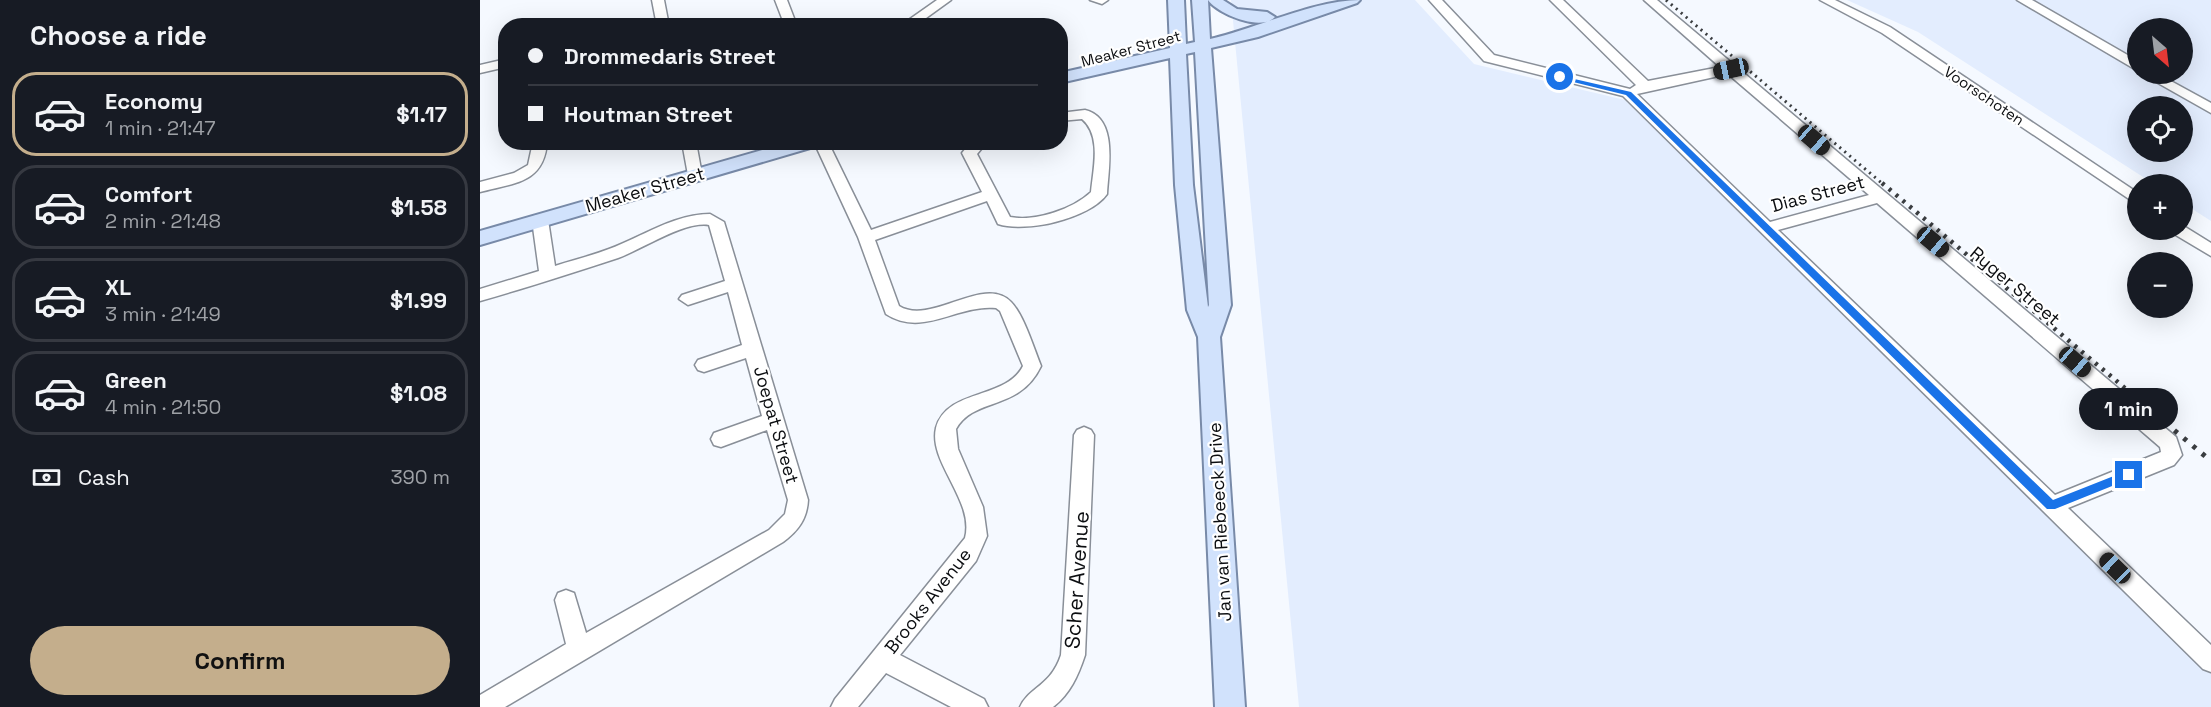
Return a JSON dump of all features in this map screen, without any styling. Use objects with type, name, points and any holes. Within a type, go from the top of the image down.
[{"type":"main road","name":"Jan van Riebeeck Drive","points":[[1176,0],[1184,185],[1198,310],[1209,337],[1230,707]]},
{"type":"main road","name":"Jan van Riebeeck Drive","points":[[1200,0],[1220,305],[1209,337]]},
{"type":"main road","points":[[1215,0],[1233,14],[1267,17]]},
{"type":"main road","name":"Meaker Street","points":[[1068,76],[1130,61],[1178,43],[1201,29],[1267,17],[1324,0]]},
{"type":"main road","name":"Meaker Street","points":[[1068,66],[1178,43],[1202,47],[1291,22],[1352,0]]},
{"type":"main road","points":[[1130,61],[1148,64],[1164,71],[1181,85]]},
{"type":"main road","name":"Meaker Street","points":[[480,238],[783,150]]},
{"type":"street","points":[[658,0],[661,18]]},
{"type":"street","points":[[922,18],[945,0]]},
{"type":"street","points":[[1096,0],[1102,0]]},
{"type":"street","points":[[1435,0],[1489,58],[1628,93],[2211,661]]},
{"type":"street","points":[[1556,0],[1645,86]]},
{"type":"street","name":"Ryger Street","points":[[1650,0],[2163,437],[2172,450],[2168,459],[2051,506]]},
{"type":"street","name":"Voorschoten","points":[[1826,0],[1886,30],[2127,193]]},
{"type":"street","points":[[2023,0],[2127,61]]},
{"type":"street","points":[[783,1],[788,18]]},
{"type":"street","points":[[480,69],[498,65]]},
{"type":"street","points":[[1628,93],[1645,86],[1731,69]]},
{"type":"street","points":[[2167,84],[2211,109]]},
{"type":"street","points":[[972,150],[969,153],[1004,220],[1018,225],[1077,207],[1095,199],[1099,194],[1102,148],[1099,130],[1085,114],[1068,116]]},
{"type":"street","points":[[480,187],[513,178],[533,168],[537,162],[539,150]]},
{"type":"street","points":[[690,150],[695,175]]},
{"type":"street","name":"Brooks Avenue","points":[[825,150],[866,237],[892,310],[898,317],[922,318],[973,301],[1000,302],[1007,308],[1032,366],[1030,373],[1012,388],[958,413],[949,421],[945,432],[947,443],[972,504],[977,520],[977,535],[968,554],[843,707]]},
{"type":"street","points":[[866,237],[990,195]]},
{"type":"street","name":"Dias Street","points":[[1766,228],[1880,197]]},
{"type":"street","name":"Joepat Street","points":[[480,295],[615,253],[679,225],[710,219],[719,227],[772,420],[798,500],[798,512],[791,524],[776,536],[483,707]]},
{"type":"street","points":[[540,220],[548,274]]},
{"type":"street","points":[[2193,239],[2211,251]]},
{"type":"street","points":[[688,299],[734,284]]},
{"type":"street","points":[[704,365],[754,348]]},
{"type":"street","points":[[722,439],[772,420]]},
{"type":"street","name":"Scher Avenue","points":[[1032,707],[1054,693],[1067,676],[1073,654],[1083,500],[1084,435]]},
{"type":"street","points":[[566,600],[579,649]]},
{"type":"street","points":[[883,659],[976,707]]},
{"type":"shaded area","points":[[1231,0],[1415,0],[1474,64],[1625,100],[2211,673],[2211,707],[1299,707]]},
{"type":"shaded area","points":[[1847,0],[2211,0],[2211,221],[2193,209],[2193,174],[2138,174],[1918,32]]},
{"type":"railway","points":[[1666,0],[1884,185]]},
{"type":"railway","points":[[1882,183],[2158,416]]},
{"type":"railway","points":[[2156,415],[2211,461]]},
{"type":"route","points":[[1560,77],[1628,93],[2051,506],[2129,475]]}]
